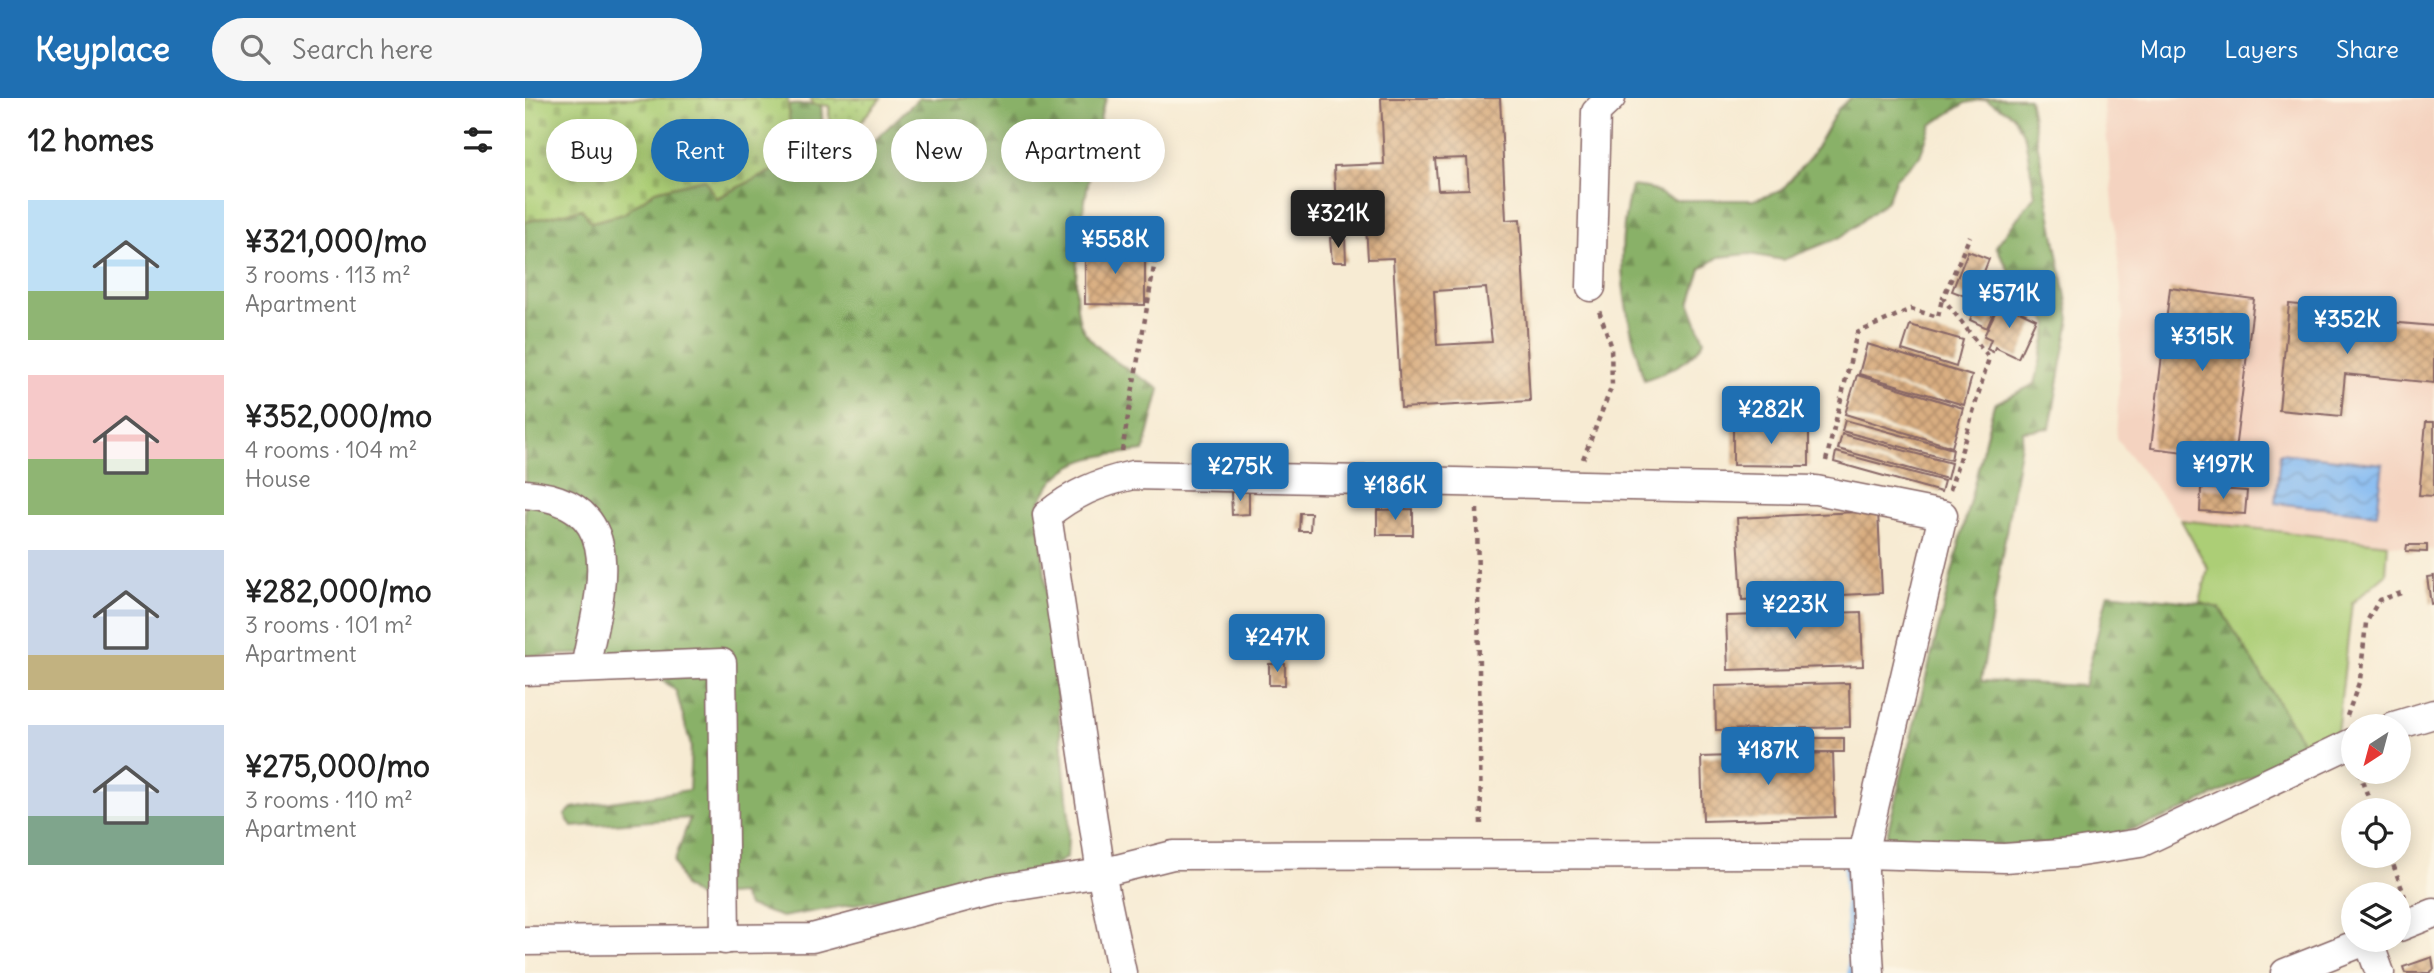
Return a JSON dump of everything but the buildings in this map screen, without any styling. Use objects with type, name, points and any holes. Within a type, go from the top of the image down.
[{"type":"street","points":[[1591,287],[1596,113],[1611,98]]},
{"type":"street","points":[[1122,973],[1101,873],[1047,515],[1072,494],[1099,482],[1133,475],[1817,490],[1943,514],[1863,854],[1870,973]]},
{"type":"street","points":[[525,494],[553,496],[575,507],[598,536],[603,578],[585,668]]},
{"type":"street","points":[[525,671],[722,663],[725,940]]},
{"type":"street","points":[[2411,721],[2434,714]]},
{"type":"street","points":[[525,941],[812,939],[992,890],[1101,873],[1173,855],[1863,854],[2004,858],[2074,853],[2140,843],[2341,748]]},
{"type":"street","points":[[2285,973],[2341,951]]},
{"type":"street","points":[[2372,952],[2380,973]]},
{"type":"path","points":[[1826,461],[1857,333],[1911,309],[1938,317],[1943,298],[1970,236]]},
{"type":"path","points":[[1118,478],[1159,238]]},
{"type":"path","points":[[1573,484],[1612,386],[1611,345],[1591,287]]},
{"type":"path","points":[[1943,298],[1989,358],[1943,514]]},
{"type":"path","points":[[1476,484],[1481,854]]},
{"type":"path","points":[[2347,714],[2360,680],[2366,623],[2379,600],[2401,593]]},
{"type":"path","points":[[2395,868],[2416,920]]},
{"type":"shaded area","points":[[2103,98],[2434,98],[2434,550],[2181,520],[2116,438],[2123,310]]},
{"type":"green space","points":[[525,98],[788,98],[789,119],[763,119],[763,175],[749,182],[749,119],[651,119],[651,182],[692,182],[655,191],[623,214],[591,222],[582,209],[525,222]]},
{"type":"green space","points":[[811,98],[881,98],[863,119],[829,119],[829,106],[812,104]]},
{"type":"green space","points":[[919,98],[1107,98],[1100,119],[1001,119],[1001,182],[1088,182],[1077,257],[1076,288],[1078,313],[1084,331],[1099,348],[1160,389],[1144,451],[1095,457],[1069,468],[1057,477],[1038,505],[1069,817],[1067,857],[1048,870],[782,917],[748,906],[741,894],[698,897],[684,886],[674,862],[690,818],[572,827],[565,815],[572,808],[689,790],[691,746],[676,691],[629,652],[525,656],[525,222],[582,209],[591,222],[623,214],[655,191],[689,182],[707,182],[717,198],[763,175],[763,182],[877,182],[877,138],[891,125],[891,182],[987,182],[987,119],[897,119]]},
{"type":"green space","points":[[1850,98],[2029,98],[2070,319],[2050,428],[2023,431],[1981,681],[2084,686],[2108,593],[2200,603],[2220,608],[2307,749],[2164,818],[2104,837],[2026,845],[1885,842],[1994,404],[2035,384],[2049,323],[2017,286],[1996,246],[2035,195],[2025,137],[2013,115],[1985,99],[1966,103],[1931,125],[1920,156],[1896,178],[1887,201],[1841,237],[1783,260],[1749,254],[1719,257],[1701,269],[1690,304],[1704,341],[1678,366],[1644,380],[1623,284],[1623,237],[1631,186],[1648,188],[1674,200],[1754,200],[1781,191],[1811,156],[1838,109]]},
{"type":"green space","points":[[821,104],[822,119],[789,119],[788,105]]},
{"type":"green space","points":[[706,182],[749,182],[716,198]]},
{"type":"green space","points":[[2181,520],[2388,544],[2386,574],[2352,603],[2337,734],[2307,749],[2220,609],[2200,603],[2208,569]]},
{"type":"water","points":[[2280,453],[2383,464],[2377,514],[2275,503]]},
{"type":"waterway","points":[[1847,861],[1852,973]]}]
